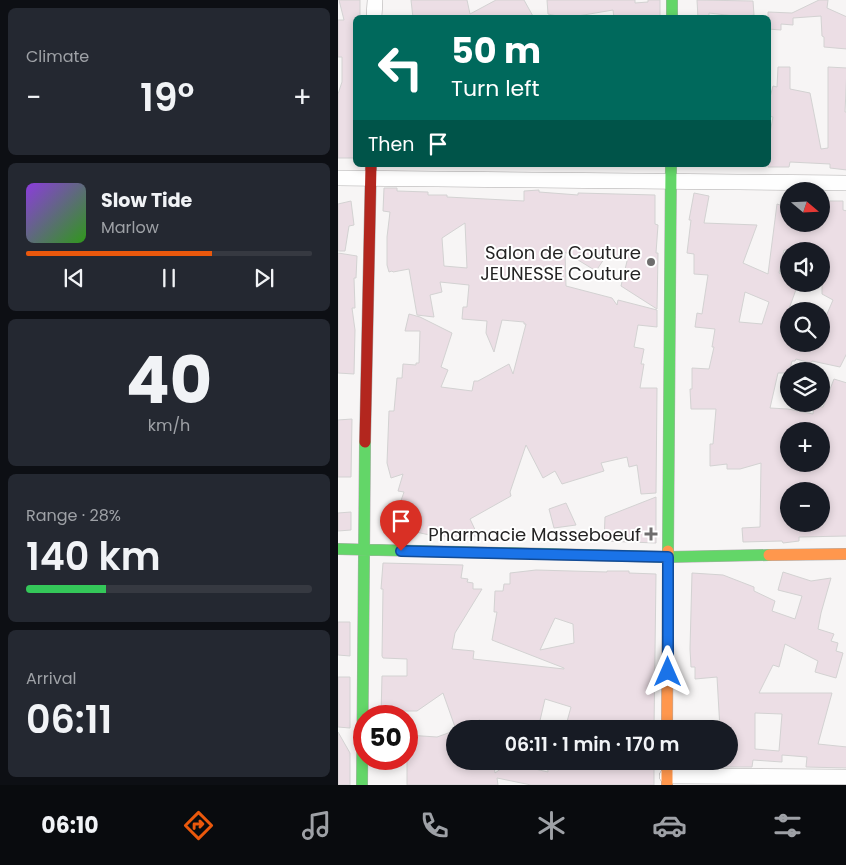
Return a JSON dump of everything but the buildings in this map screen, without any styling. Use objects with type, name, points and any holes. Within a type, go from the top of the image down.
[{"type":"street","points":[[374,15],[375,0]]},
{"type":"street","points":[[672,0],[672,15]]},
{"type":"street","points":[[362,785],[363,550],[370,172]]},
{"type":"street","points":[[338,178],[370,172],[670,172],[846,183]]},
{"type":"street","points":[[667,720],[670,172]]},
{"type":"street","points":[[338,549],[668,557],[846,554]]},
{"type":"street","points":[[667,774],[846,777]]},
{"type":"traffic: fast","points":[[672,0],[672,15]]},
{"type":"traffic: fast","points":[[668,551],[671,167]]},
{"type":"traffic: fast","points":[[362,785],[365,442]]},
{"type":"traffic: fast","points":[[338,549],[668,557],[769,555]]},
{"type":"traffic: slow","points":[[667,720],[668,551]]},
{"type":"traffic: slow","points":[[769,555],[847,554]]},
{"type":"traffic: slow","points":[[667,770],[667,785]]},
{"type":"traffic: jam","points":[[365,442],[371,167]]},
{"type":"place","name":"Salon de Couture JEUNESSE Couture","points":[[651,262]]},
{"type":"place","name":"Pharmacie Masseboeuf","points":[[651,534]]},
{"type":"route","points":[[401,551],[668,557],[668,672]]}]
